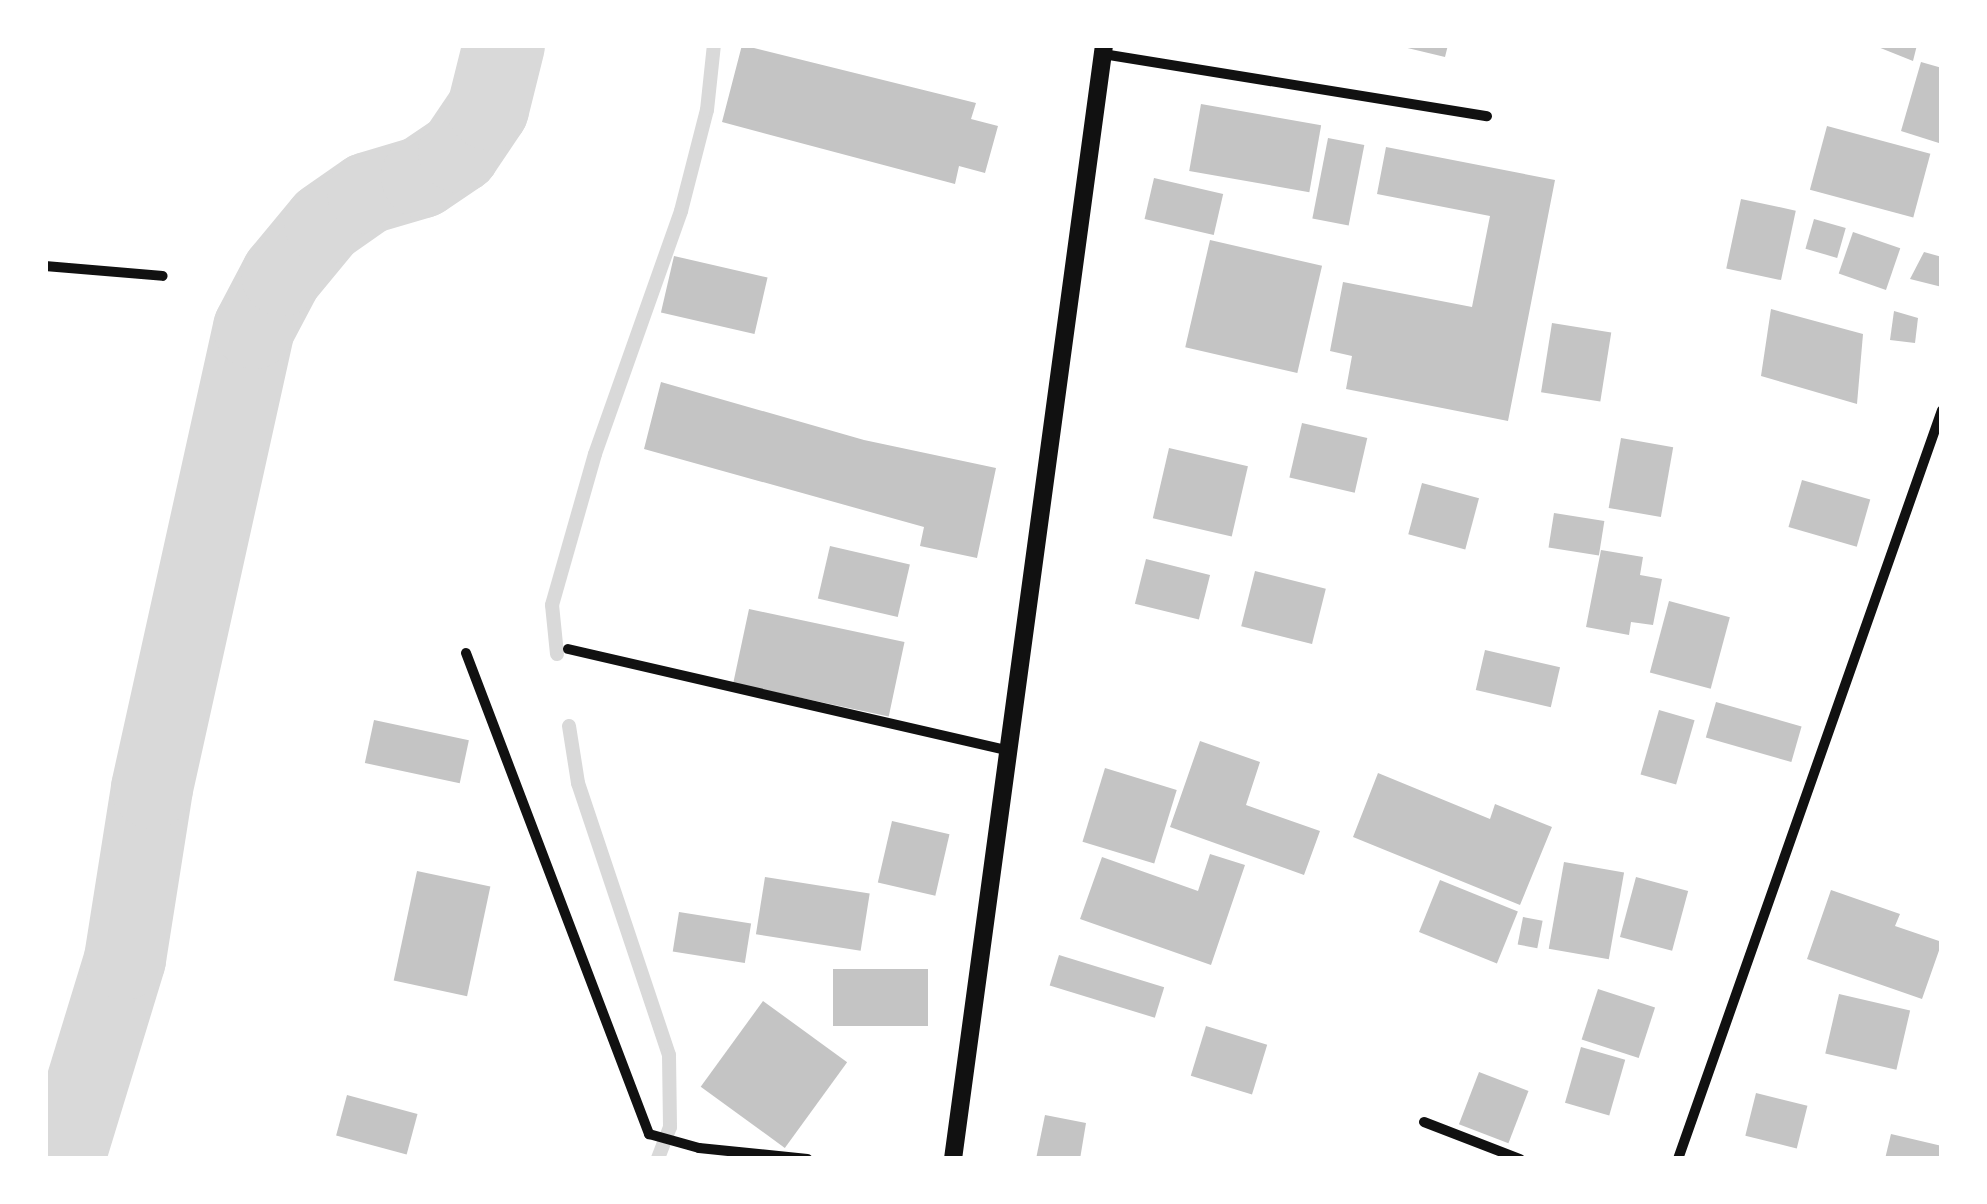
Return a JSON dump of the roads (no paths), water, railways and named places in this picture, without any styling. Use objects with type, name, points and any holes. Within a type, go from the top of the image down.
[{"type":"street","points":[[953,1159],[1104,50],[1487,116]]},
{"type":"street","points":[[45,266],[163,276]]},
{"type":"street","points":[[1678,1159],[1942,410]]},
{"type":"street","points":[[1928,450],[1942,455]]},
{"type":"street","points":[[568,649],[1007,750]]},
{"type":"street","points":[[466,653],[636,1087],[644,1124],[658,1139],[699,1148],[806,1159]]},
{"type":"street","points":[[1424,1122],[1520,1159]]},
{"type":"waterway","points":[[64,1159],[125,959],[152,788],[254,328],[282,275],[325,223],[368,193],[422,177],[459,152],[488,109],[504,45]]},
{"type":"waterway","points":[[557,654],[552,605],[595,454],[681,211],[707,110],[714,45]]},
{"type":"waterway","points":[[569,726],[578,783],[669,1055],[670,1127],[658,1159]]}]
